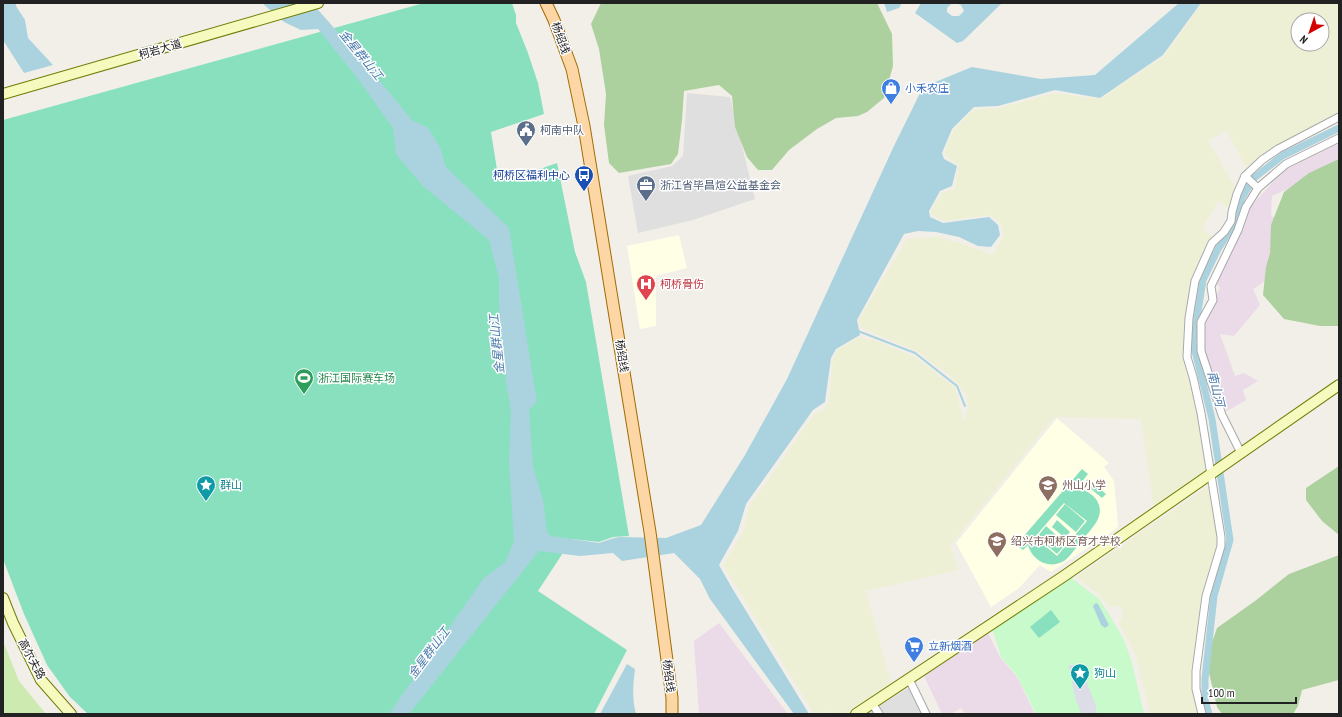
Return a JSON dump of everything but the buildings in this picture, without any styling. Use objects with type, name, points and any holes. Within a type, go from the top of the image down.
[{"type":"main road","name":"杨绍线","points":[[546,3],[554,20],[572,69],[584,126],[650,532],[672,698],[672,714]]},
{"type":"street","name":"柯岩大道","points":[[3,94],[318,3]]},
{"type":"street","points":[[1202,714],[1196,689],[1196,671],[1206,596],[1221,546],[1221,536],[1201,412],[1187,357],[1189,318],[1195,281],[1212,243],[1224,232],[1231,221],[1237,194],[1245,176],[1262,160],[1278,149],[1339,117]]},
{"type":"street","points":[[1241,453],[1222,415],[1201,352],[1201,322],[1213,300],[1211,286],[1238,230],[1246,207],[1258,188],[1286,164],[1339,138]]},
{"type":"street","points":[[1245,176],[1258,188]]},
{"type":"street","points":[[1189,318],[1201,322]]},
{"type":"street","points":[[856,714],[1064,576],[1339,385]]},
{"type":"street","name":"高尔夫路","points":[[3,598],[13,624],[41,680],[71,714]]},
{"type":"street","points":[[909,679],[926,714]]},
{"type":"street","points":[[872,703],[880,714]]},
{"type":"shaded area","points":[[1202,3],[1339,3],[1339,115],[1266,155],[1247,169],[1226,130],[1208,141],[1237,190],[1230,209],[1218,201],[1202,229],[1214,238],[1193,280],[1183,336],[1185,358],[1199,413],[1207,473],[1154,510],[1141,419],[1054,417],[950,546],[959,570],[866,591],[892,686],[851,714],[828,714],[826,710],[820,714],[814,714],[723,565],[743,532],[749,507],[815,413],[823,410],[829,403],[833,359],[838,350],[859,337],[876,341],[915,357],[955,387],[964,423],[968,407],[966,394],[950,375],[919,352],[861,327],[859,319],[907,239],[937,237],[960,243],[993,255],[1004,235],[1001,223],[990,215],[944,221],[933,215],[931,211],[942,193],[955,189],[959,165],[947,157],[944,152],[954,130],[974,109],[999,108],[1055,93],[1100,99],[1164,56]]},
{"type":"shaded area","points":[[687,93],[730,97],[755,199],[693,220],[638,233],[628,176],[672,166],[683,156]]},
{"type":"shaded area","points":[[1339,141],[1339,166],[1272,196],[1271,215],[1286,229],[1267,280],[1253,289],[1260,305],[1234,336],[1220,334],[1235,376],[1244,373],[1258,381],[1243,390],[1246,400],[1227,411],[1204,351],[1203,322],[1220,288],[1215,281],[1249,209],[1285,168]]},
{"type":"shaded area","name":"柯桥骨伤","points":[[679,235],[687,268],[656,276],[656,326],[640,329],[627,246]]},
{"type":"shaded area","points":[[1057,418],[1109,463],[1104,467],[1114,481],[1118,525],[1116,529],[1051,572],[1040,565],[1019,588],[991,607],[956,543]]},
{"type":"shaded area","points":[[1211,484],[1219,546],[1202,598],[1193,687],[1193,696],[1199,714],[1150,714],[1135,653],[1119,623],[1122,618],[1123,610],[1117,606],[1110,607],[1096,592],[1076,577]]},
{"type":"shaded area","points":[[719,623],[788,714],[699,714],[694,641]]},
{"type":"shaded area","points":[[988,633],[1000,657],[1017,677],[1035,714],[965,714],[961,708],[951,714],[942,714],[924,676]]},
{"type":"shaded area","points":[[1068,665],[1080,665],[1095,703],[1097,714],[1081,714],[1075,697],[1073,680]]},
{"type":"shaded area","points":[[911,686],[925,714],[866,714]]},
{"type":"green space","name":"浙江国际赛车场","points":[[424,3],[512,3],[516,15],[516,23],[538,83],[544,114],[491,132],[498,176],[523,175],[557,163],[575,252],[586,282],[629,536],[613,537],[599,542],[572,539],[538,591],[627,650],[594,714],[88,714],[70,697],[47,665],[24,614],[3,559],[3,120]]},
{"type":"green space","points":[[601,3],[877,3],[892,34],[893,66],[884,98],[867,112],[858,116],[836,118],[817,129],[789,150],[772,170],[758,170],[747,157],[735,127],[732,96],[719,85],[684,91],[678,154],[671,164],[619,173],[609,163],[604,125],[606,94],[599,49],[591,24]]},
{"type":"green space","points":[[1339,159],[1339,326],[1320,326],[1284,319],[1263,295],[1266,267],[1270,253],[1271,225],[1284,192],[1309,173]]},
{"type":"green space","points":[[1339,466],[1339,535],[1322,521],[1306,500],[1306,488]]},
{"type":"green space","points":[[1082,469],[1088,474],[1077,488],[1088,492],[1096,499],[1100,509],[1099,515],[1094,526],[1067,559],[1058,564],[1047,564],[1037,559],[1033,555],[1028,545],[1023,550],[1016,545]],"holes":[[[1064,503],[1087,521],[1057,556],[1035,537]]]},
{"type":"green space","points":[[1088,479],[1106,494],[1102,498],[1084,483]]},
{"type":"green space","points":[[1065,504],[1085,521],[1076,532],[1056,515]]},
{"type":"green space","points":[[1057,520],[1070,532],[1065,538],[1052,527]]},
{"type":"green space","points":[[1046,526],[1066,544],[1057,554],[1037,537]]},
{"type":"green space","points":[[1339,555],[1339,680],[1302,690],[1298,706],[1293,714],[1222,714],[1217,707],[1206,660],[1217,628],[1255,601],[1289,574]]},
{"type":"green space","points":[[1070,577],[1098,598],[1125,642],[1132,663],[1144,714],[1036,714],[1017,676],[1001,657],[992,628]]},
{"type":"green space","points":[[1051,610],[1060,622],[1039,638],[1030,627]]},
{"type":"green space","points":[[3,641],[19,681],[46,714],[3,714]]},
{"type":"water","points":[[3,3],[16,3],[16,6],[25,20],[28,38],[53,65],[24,73],[3,40]]},
{"type":"water","points":[[262,3],[312,3],[365,63],[412,120],[428,128],[440,147],[446,167],[509,228],[537,402],[529,410],[533,466],[543,500],[547,532],[551,536],[599,543],[620,537],[666,538],[701,525],[745,455],[787,379],[893,148],[923,87],[972,67],[1041,79],[1095,75],[1179,3],[1201,3],[1163,55],[1100,98],[1055,90],[998,106],[974,107],[952,129],[942,153],[944,159],[957,166],[952,186],[940,191],[929,211],[930,217],[943,223],[989,217],[998,225],[1000,235],[991,247],[978,246],[959,237],[936,232],[918,231],[904,234],[857,320],[860,335],[836,349],[831,358],[825,402],[813,410],[746,504],[738,531],[719,565],[809,714],[794,714],[710,599],[700,579],[674,553],[622,561],[613,553],[580,556],[539,551],[409,714],[389,714],[483,579],[505,562],[514,541],[509,461],[511,412],[506,382],[499,305],[499,278],[489,240],[423,186],[396,154],[393,128],[355,75],[318,29],[301,30],[284,22]]},
{"type":"water","points":[[884,3],[902,3],[899,8],[887,12]]},
{"type":"water","points":[[921,3],[952,3],[947,8],[947,12],[952,16],[959,16],[964,11],[961,5],[955,3],[1002,3],[963,41],[957,43],[915,13]]},
{"type":"water","points":[[1096,603],[1098,604],[1109,625],[1105,628],[1101,625],[1093,606]]},
{"type":"water","points":[[627,664],[635,669],[633,692],[636,714],[600,714]]},
{"type":"waterway","name":"南山河","points":[[1209,714],[1205,700],[1205,679],[1214,596],[1230,540],[1212,419],[1193,343],[1203,280],[1218,249],[1236,221],[1241,199],[1254,178],[1282,156],[1339,128]]},
{"type":"waterway","points":[[858,331],[915,353],[957,386],[965,406]]},
{"type":"place","name":"小禾农庄","points":[[891,105]]},
{"type":"place","name":"柯南中队","points":[[526,147]]},
{"type":"place","name":"柯桥区福利中心","points":[[584,192]]},
{"type":"place","name":"浙江省毕昌煊公益基金会","points":[[646,202]]},
{"type":"place","name":"柯桥骨伤","points":[[646,301]]},
{"type":"place","name":"浙江国际赛车场","points":[[304,395]]},
{"type":"place","name":"群山","points":[[206,502]]},
{"type":"place","name":"州山小学","points":[[1048,502]]},
{"type":"place","name":"绍兴市柯桥区育才学校","points":[[997,558]]},
{"type":"place","name":"立新烟酒","points":[[914,663]]},
{"type":"place","name":"狗山","points":[[1080,690]]},
{"type":"water label","name":"金星群山江","points":[[361,55]]},
{"type":"water label","name":"金星群山江","points":[[497,344]]},
{"type":"water label","name":"金星群山江","points":[[429,653]]}]
